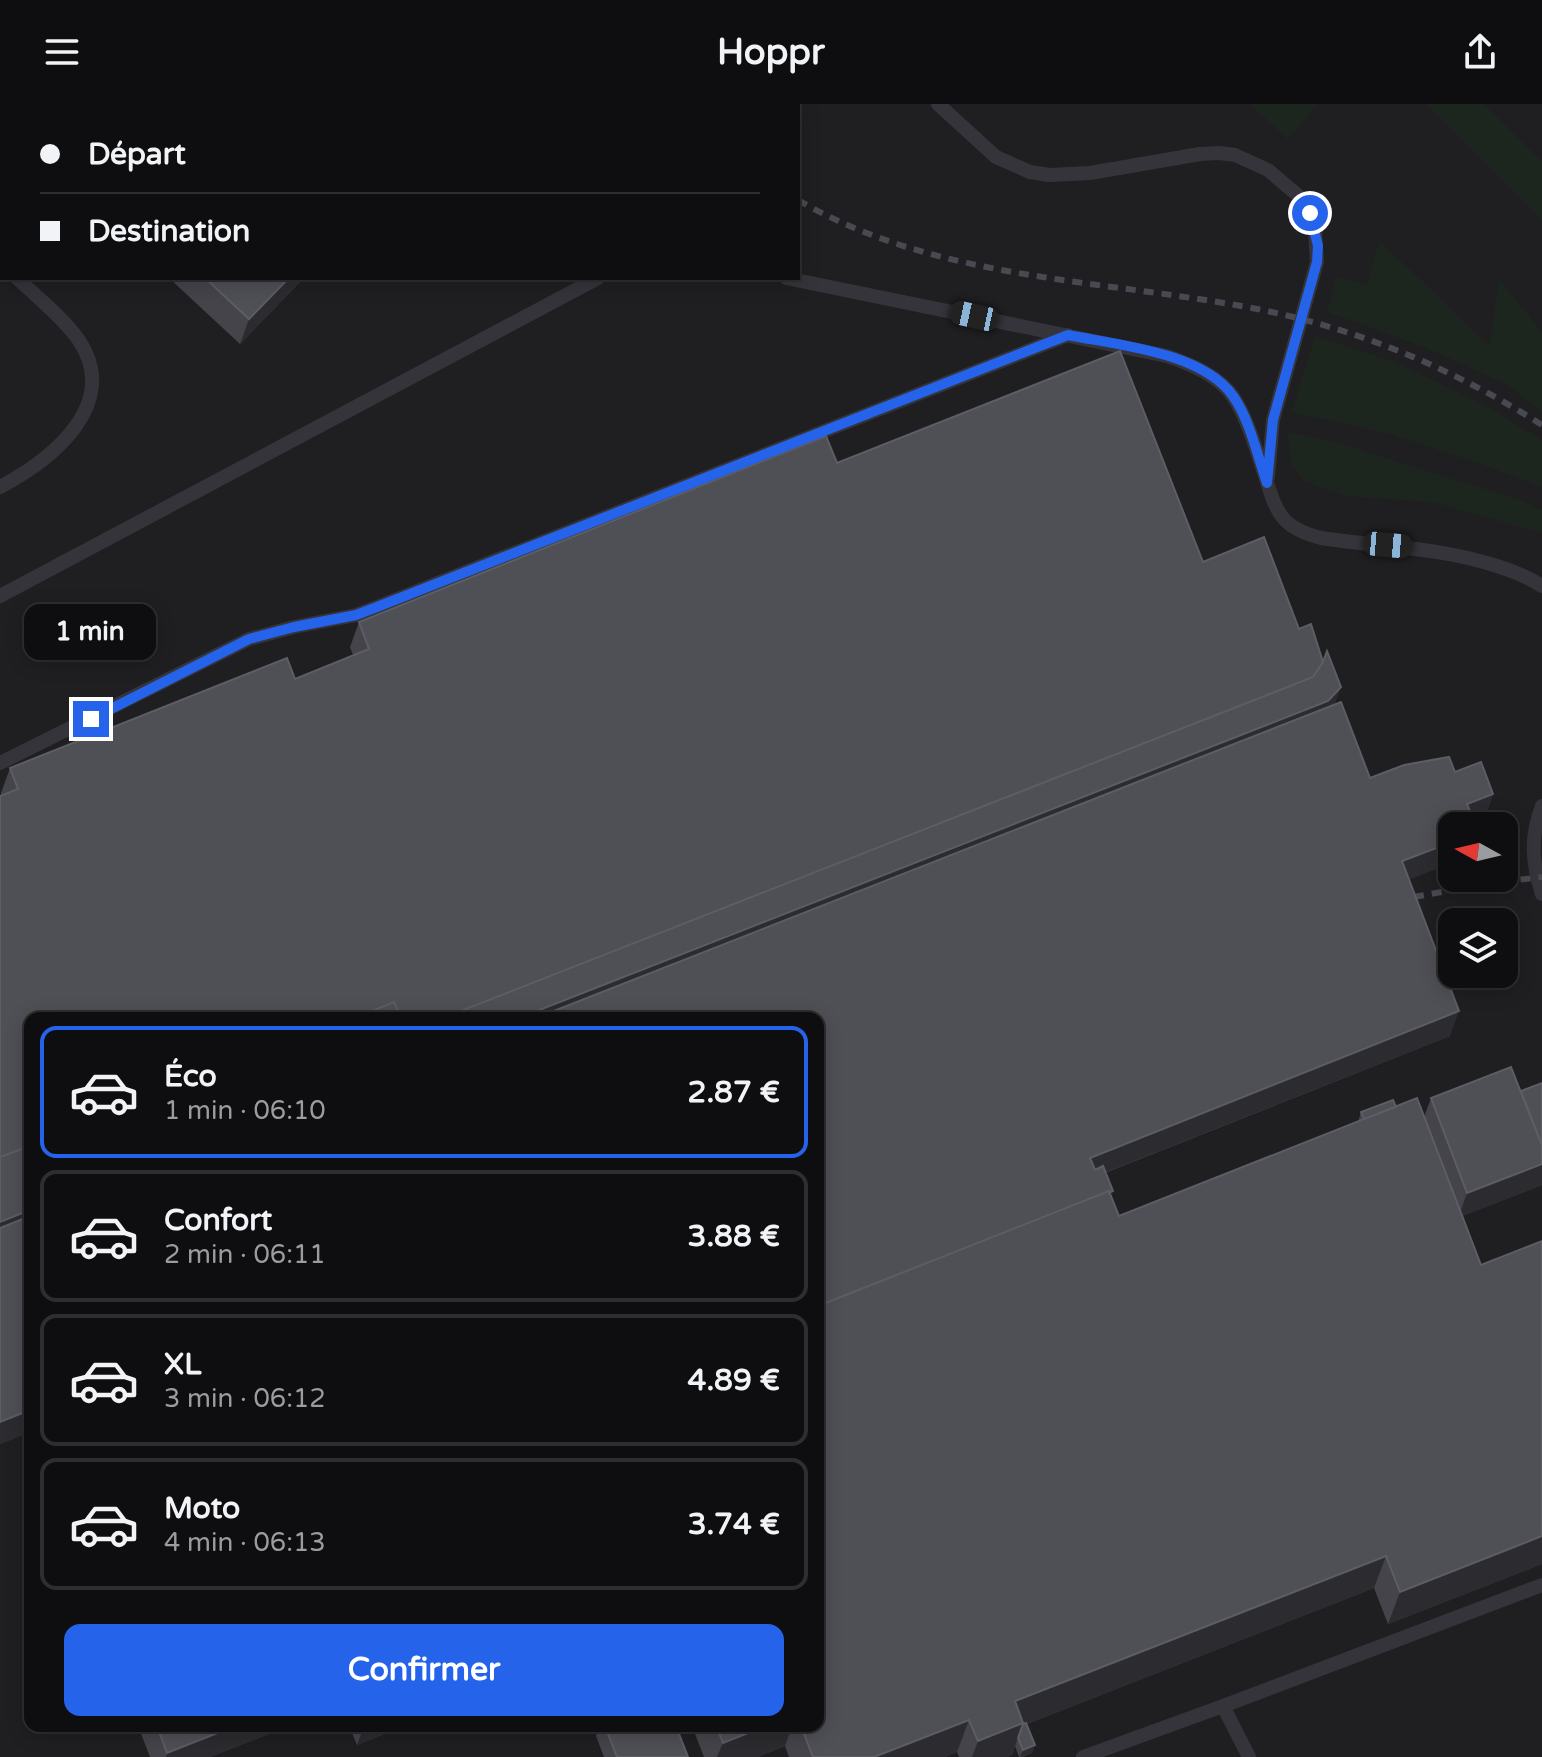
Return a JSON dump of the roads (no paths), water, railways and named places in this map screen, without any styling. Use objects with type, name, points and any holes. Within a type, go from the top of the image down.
[{"type":"lane","points":[[938,104],[996,157],[1030,172],[1049,175],[1090,173],[1219,153],[1235,155],[1268,170],[1301,198],[1315,230],[1317,262],[1273,420],[1267,483]]},
{"type":"lane","points":[[0,487],[52,453],[70,436],[81,420],[91,387],[90,368],[78,340],[19,280]]},
{"type":"lane","points":[[0,596],[594,280]]},
{"type":"lane","points":[[796,280],[1167,356],[1191,364],[1233,396],[1271,500],[1280,516],[1307,534],[1464,556],[1516,573],[1542,586]]},
{"type":"lane","points":[[0,763],[249,639],[356,615],[1068,335]]},
{"type":"lane","points":[[1542,806],[1533,836],[1533,858],[1542,894]]},
{"type":"lane","points":[[1083,1757],[1542,1585]]},
{"type":"lane","points":[[1223,1706],[1249,1757]]},
{"type":"railway","points":[[800,201],[851,227],[907,247],[964,262],[1022,274],[1257,309],[1332,328],[1440,369],[1542,425]]},
{"type":"railway","points":[[1414,897],[1542,877]]}]
